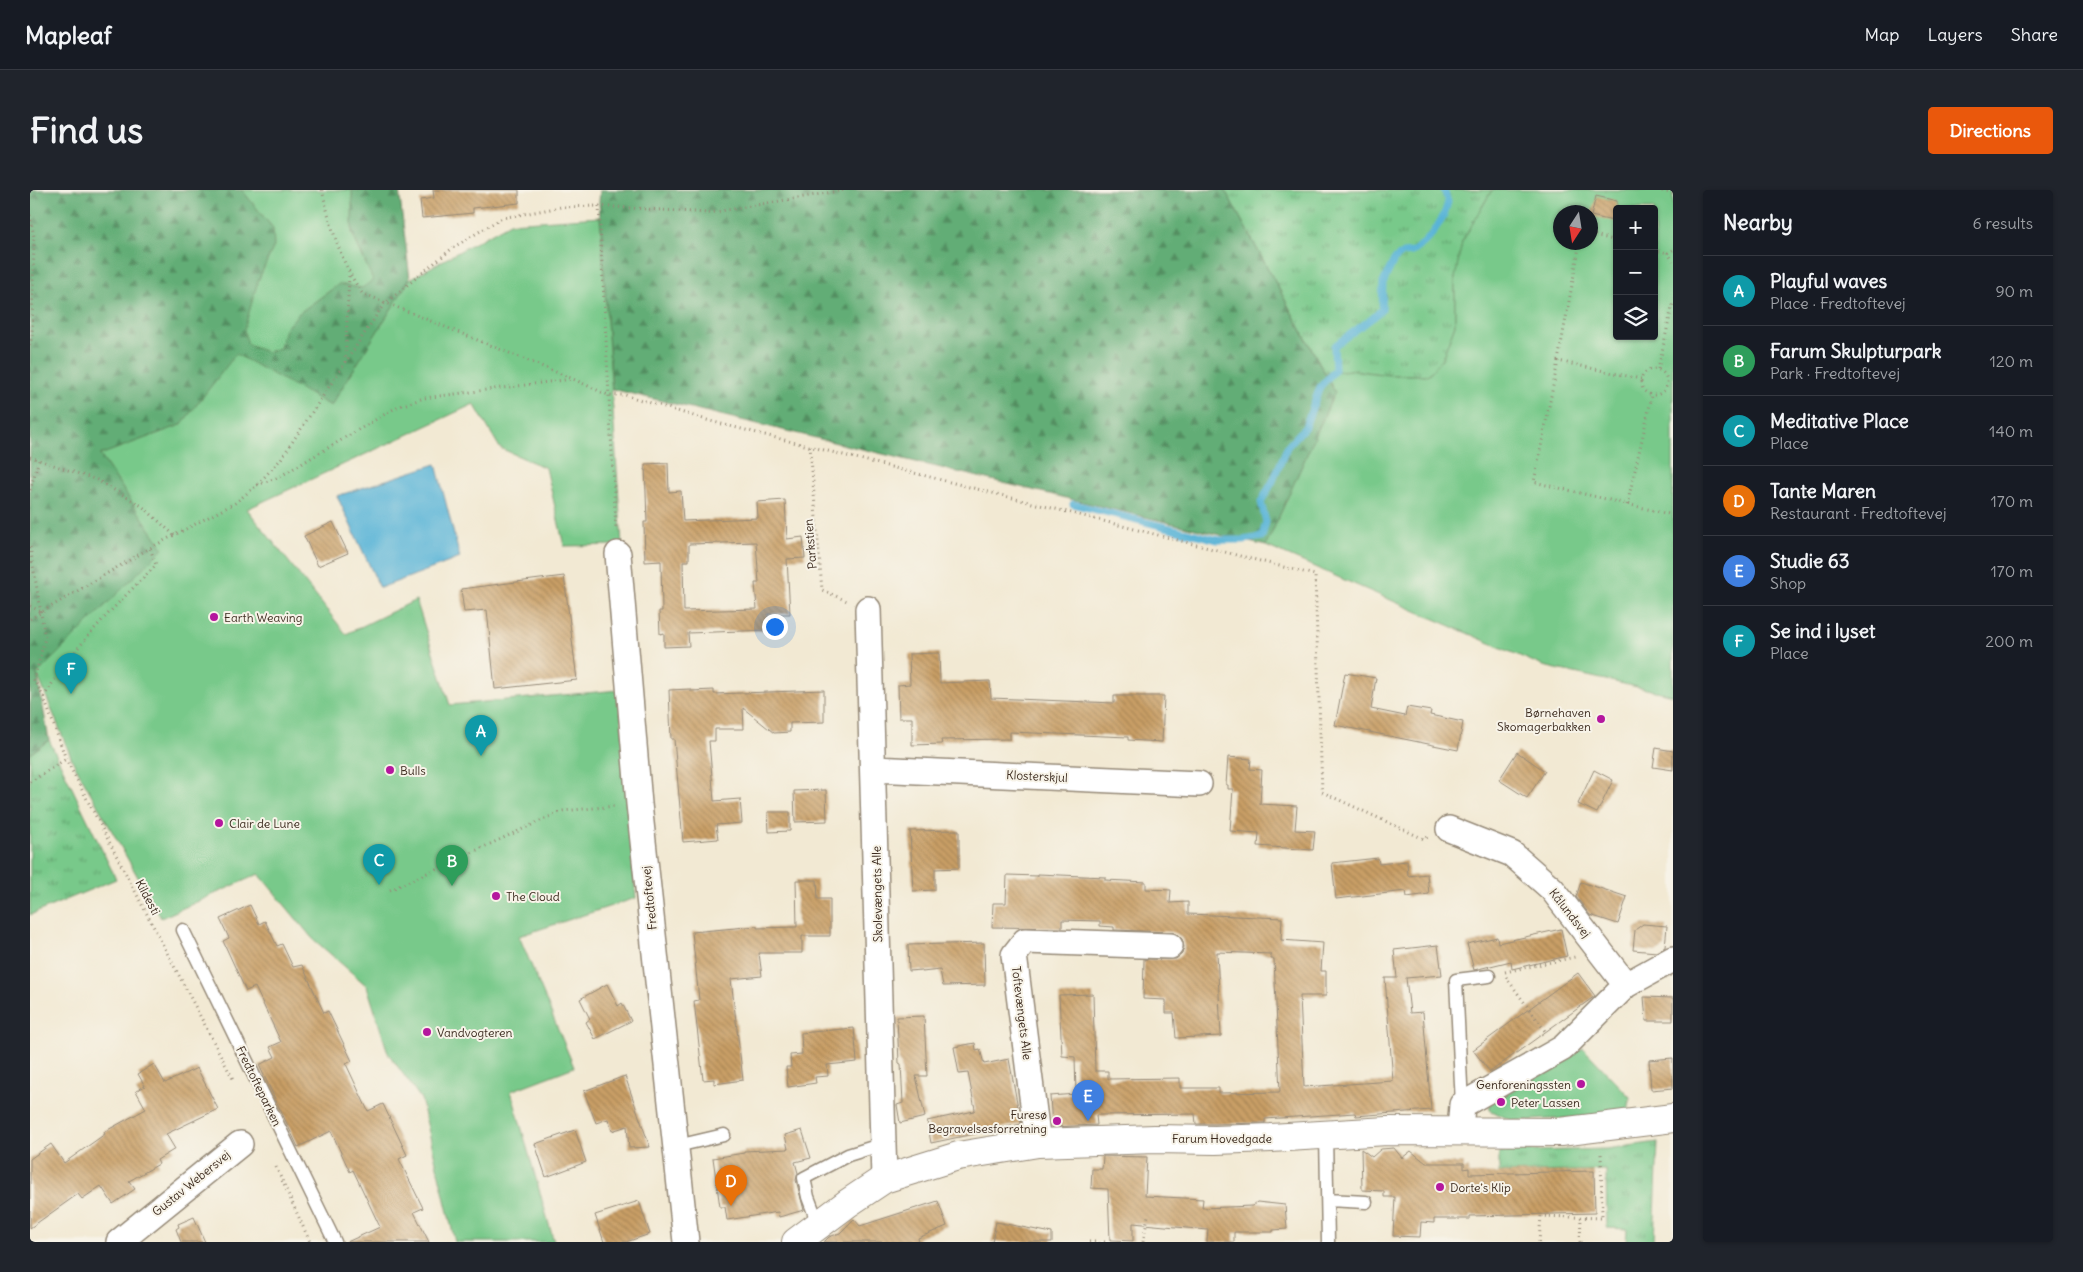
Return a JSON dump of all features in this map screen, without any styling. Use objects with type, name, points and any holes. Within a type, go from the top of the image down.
[{"type":"street","name":"Fredtoftevej","points":[[618,554],[639,804],[686,1242]]},
{"type":"street","name":"Skolevængets Alle","points":[[868,609],[874,769],[884,1179]]},
{"type":"street","name":"Klosterskjul","points":[[874,769],[1200,784]]},
{"type":"street","name":"Kålundsvej","points":[[1449,829],[1512,854],[1552,889],[1626,985]]},
{"type":"street","name":"Toftevængets Alle","points":[[1038,1143],[1014,955],[1025,941],[1170,946]]},
{"type":"street","points":[[1461,1118],[1559,1050],[1626,985],[1673,959]]},
{"type":"street","name":"Farum Hovedgade","points":[[796,1242],[884,1179],[958,1156],[1038,1143],[1155,1139],[1224,1140],[1326,1135],[1379,1131],[1461,1118],[1560,1132],[1673,1118]]},
{"type":"street","name":"Gustav Webersvej","points":[[119,1242],[240,1144]]},
{"type":"lane","name":"Fredtofteparken","points":[[183,930],[335,1242]]},
{"type":"lane","points":[[1461,1118],[1456,980],[1489,976]]},
{"type":"lane","points":[[677,1146],[724,1135]]},
{"type":"lane","points":[[1326,1135],[1328,1242]]},
{"type":"lane","points":[[819,1226],[808,1197],[804,1178],[848,1155],[883,1144]]},
{"type":"lane","points":[[1328,1200],[1366,1202]]},
{"type":"path","points":[[322,190],[335,238],[349,275],[362,293],[384,304],[573,379],[608,395],[625,395],[710,421],[1315,575],[1322,792],[1424,839],[1449,829]]},
{"type":"path","points":[[30,619],[150,548],[235,502],[256,486],[281,458],[384,304],[454,247],[502,218],[561,207],[598,206],[709,213],[845,190]]},
{"type":"path","points":[[1662,191],[1673,194]]},
{"type":"path","points":[[598,206],[618,554]]},
{"type":"path","points":[[30,215],[34,237],[30,345]]},
{"type":"path","points":[[1598,236],[1613,240]]},
{"type":"path","points":[[1579,250],[1534,482],[1673,515]]},
{"type":"path","points":[[1668,253],[1673,250]]},
{"type":"path","points":[[1658,251],[1668,253],[1673,260]]},
{"type":"path","points":[[345,364],[349,275]]},
{"type":"path","points":[[1658,369],[1673,303]]},
{"type":"path","points":[[1558,361],[1641,379]]},
{"type":"path","points":[[1658,369],[1667,378],[1667,386],[1664,392],[1652,396],[1645,392],[1641,379],[1645,373],[1658,369]]},
{"type":"path","points":[[256,486],[279,476],[397,407],[424,398],[573,379]]},
{"type":"path","points":[[1667,386],[1673,387]]},
{"type":"path","points":[[1627,504],[1652,396]]},
{"type":"path","name":"Parkstien","points":[[810,446],[822,590],[868,609]]},
{"type":"path","points":[[30,457],[97,480],[142,506],[174,535]]},
{"type":"path","points":[[30,490],[39,460]]},
{"type":"path","name":"Kildesti","points":[[30,547],[45,638],[34,680],[44,698],[66,759],[236,1084]]},
{"type":"path","points":[[44,698],[54,679],[118,602],[156,565],[150,548]]},
{"type":"path","points":[[30,606],[42,612]]},
{"type":"path","points":[[30,782],[66,759]]},
{"type":"path","points":[[390,890],[562,811],[639,804]]},
{"type":"path","points":[[1559,1050],[1503,972],[1600,952]]},
{"type":"path","points":[[1539,1242],[1541,1216],[1602,1218],[1601,1146]]},
{"type":"path","points":[[274,1163],[310,1242]]},
{"type":"path","points":[[1143,1242],[1148,1216]]},
{"type":"path","points":[[1580,1242],[1581,1217]]},
{"type":"path","points":[[1089,1242],[1106,1242]]},
{"type":"green space","points":[[30,190],[242,190],[273,228],[274,246],[258,281],[280,348],[285,329],[299,313],[339,284],[362,288],[366,264],[352,233],[352,190],[399,190],[410,279],[331,406],[236,355],[181,425],[100,455],[163,548],[37,674],[49,740],[30,754]]},
{"type":"green space","points":[[242,190],[352,190],[352,233],[373,280],[362,288],[339,284],[299,313],[285,329],[280,348],[267,352],[248,345],[244,330],[258,281],[274,246],[273,228]]},
{"type":"green space","points":[[600,190],[1225,190],[1335,392],[1266,546],[612,389],[599,202]]},
{"type":"green space","points":[[1225,190],[1492,190],[1479,212],[1455,278],[1455,325],[1442,359],[1428,375],[1389,375],[1351,370],[1325,373]]},
{"type":"green space","points":[[1492,190],[1673,190],[1673,695],[1543,666],[1266,546],[1335,392],[1325,373],[1351,370],[1389,375],[1428,375],[1442,359],[1455,325],[1455,278],[1462,242]]},
{"type":"green space","points":[[600,217],[622,545],[564,546],[546,468],[500,448],[474,404],[247,509],[346,634],[416,600],[450,705],[619,690],[636,898],[519,936],[574,1067],[511,1091],[554,1242],[455,1242],[421,1099],[388,1053],[367,986],[312,938],[259,874],[161,918],[73,762],[37,674],[163,548],[100,455],[181,425],[236,354],[331,406],[410,279],[510,223]]},
{"type":"green space","points":[[49,740],[116,879],[30,915],[30,754]]},
{"type":"green space","points":[[1583,1048],[1630,1097],[1628,1115],[1512,1121],[1490,1110],[1489,1101]]},
{"type":"green space","points":[[1658,1142],[1654,1242],[1626,1242],[1627,1229],[1607,1228],[1606,1170],[1499,1173],[1499,1152],[1606,1149]]},
{"type":"water","points":[[436,464],[460,558],[380,588],[337,496]]},
{"type":"building","points":[[433,190],[519,190],[519,203],[473,208],[473,213],[422,218],[420,200],[434,198]]},
{"type":"building","points":[[1596,196],[1617,201],[1617,205],[1613,205],[1613,221],[1598,218],[1598,205],[1594,205]]},
{"type":"building","points":[[668,463],[669,492],[681,491],[683,521],[758,518],[757,502],[785,500],[787,539],[803,537],[805,558],[787,559],[790,614],[768,614],[768,630],[688,633],[689,646],[664,647],[664,633],[660,634],[659,611],[662,611],[661,561],[645,562],[644,522],[647,522],[645,464]],"holes":[[[756,542],[759,583],[755,583],[757,609],[684,611],[683,561],[689,561],[689,544]]]},
{"type":"building","points":[[333,522],[348,553],[318,566],[304,536]]},
{"type":"building","points":[[564,576],[577,680],[495,689],[487,610],[464,612],[461,589]]},
{"type":"building","points":[[939,653],[940,683],[990,681],[991,698],[1114,703],[1114,696],[1164,696],[1162,742],[1128,740],[1128,737],[1010,732],[1010,739],[941,740],[942,744],[912,745],[912,718],[899,718],[898,685],[910,684],[909,654]]},
{"type":"building","points":[[1345,673],[1376,678],[1371,709],[1405,716],[1407,707],[1431,711],[1430,715],[1463,722],[1458,750],[1335,725]]},
{"type":"building","points":[[691,689],[691,691],[714,690],[714,694],[824,690],[824,722],[790,723],[790,732],[774,733],[743,708],[744,729],[715,729],[715,741],[709,741],[714,801],[740,799],[742,823],[716,825],[718,839],[683,842],[674,739],[671,739],[669,690]]},
{"type":"building","points":[[1656,748],[1673,751],[1673,770],[1653,767]]},
{"type":"building","points":[[1517,752],[1545,771],[1527,798],[1499,780]]},
{"type":"building","points":[[1228,757],[1251,759],[1250,769],[1262,770],[1260,804],[1297,806],[1295,830],[1315,831],[1313,850],[1258,846],[1259,833],[1230,831],[1233,789],[1228,789],[1228,785],[1226,785]]},
{"type":"building","points":[[1594,770],[1613,780],[1597,813],[1578,804]]},
{"type":"building","points":[[826,790],[827,821],[795,822],[794,791]]},
{"type":"building","points":[[768,812],[790,812],[790,831],[769,832]]},
{"type":"building","points":[[959,830],[959,868],[935,869],[935,890],[913,891],[910,831]]},
{"type":"building","points":[[1378,858],[1379,864],[1407,861],[1408,876],[1427,874],[1429,894],[1407,897],[1406,891],[1336,899],[1332,863]]},
{"type":"building","points":[[1038,874],[1105,877],[1105,880],[1146,882],[1146,889],[1171,890],[1170,903],[1188,902],[1188,914],[1282,918],[1281,940],[1323,943],[1321,971],[1326,971],[1326,996],[1300,996],[1304,1087],[1393,1081],[1385,978],[1397,978],[1394,950],[1438,945],[1442,975],[1406,978],[1410,1013],[1423,1012],[1431,1110],[1356,1116],[1355,1113],[1265,1119],[1265,1123],[1215,1124],[1196,1124],[1195,1114],[1096,1115],[1097,1125],[1052,1127],[1050,1096],[1076,1094],[1075,1057],[1062,1056],[1059,995],[1093,994],[1095,1071],[1108,1071],[1108,1079],[1180,1078],[1180,1088],[1219,1088],[1219,1093],[1280,1092],[1274,959],[1271,959],[1271,954],[1217,952],[1221,1036],[1176,1038],[1174,1013],[1166,1013],[1166,1000],[1143,999],[1144,959],[1176,959],[1182,954],[1184,947],[1182,939],[1177,934],[1170,932],[1114,930],[1114,927],[1100,926],[1100,921],[1062,920],[1062,928],[992,927],[993,903],[1006,903],[1007,875],[1038,876]]},
{"type":"building","points":[[796,880],[817,880],[818,899],[830,899],[830,936],[802,936],[802,953],[759,953],[762,976],[731,979],[743,1080],[714,1084],[714,1079],[703,1080],[694,1001],[699,1000],[692,932],[757,926],[757,928],[797,927]]},
{"type":"building","points":[[1581,882],[1627,897],[1618,924],[1590,915],[1576,897]]},
{"type":"building","points":[[250,905],[259,924],[265,921],[277,946],[282,944],[293,967],[302,965],[324,1013],[328,1011],[352,1061],[346,1064],[368,1111],[383,1104],[407,1155],[399,1159],[423,1208],[414,1212],[429,1242],[347,1242],[380,1227],[353,1170],[350,1172],[331,1131],[298,1147],[259,1065],[275,1057],[270,1047],[281,1042],[255,987],[246,991],[223,941],[229,938],[220,919]]},
{"type":"building","points":[[1643,924],[1667,926],[1665,947],[1657,952],[1633,950],[1635,930]]},
{"type":"building","points":[[1561,929],[1567,956],[1512,969],[1511,961],[1474,970],[1467,944],[1497,937],[1498,943]]},
{"type":"building","points":[[984,943],[985,985],[943,986],[940,970],[909,971],[908,945]]},
{"type":"building","points":[[1578,973],[1595,996],[1490,1072],[1473,1050]]},
{"type":"building","points":[[607,984],[618,1006],[622,1003],[631,1021],[595,1039],[586,1022],[590,1019],[580,999]]},
{"type":"building","points":[[1644,997],[1673,998],[1673,1021],[1646,1021]]},
{"type":"building","points":[[924,1016],[927,1076],[916,1076],[925,1117],[900,1123],[897,1105],[903,1103],[897,1017]]},
{"type":"building","points":[[854,1028],[857,1062],[827,1065],[828,1076],[815,1077],[816,1083],[788,1087],[786,1067],[791,1067],[790,1055],[802,1054],[801,1033]]},
{"type":"building","points":[[975,1043],[976,1050],[980,1049],[984,1064],[1009,1059],[1021,1124],[931,1143],[927,1121],[974,1111],[975,1109],[968,1073],[959,1074],[954,1047]]},
{"type":"building","points":[[1673,1058],[1673,1088],[1651,1090],[1649,1060]]},
{"type":"building","points":[[154,1064],[165,1083],[197,1068],[218,1109],[166,1134],[175,1149],[157,1160],[159,1164],[129,1181],[135,1189],[113,1204],[101,1186],[82,1199],[78,1194],[30,1228],[30,1159],[51,1144],[64,1163],[105,1134],[104,1132],[146,1109],[136,1091],[145,1086],[138,1074]]},
{"type":"building","points":[[625,1076],[650,1147],[629,1148],[627,1126],[612,1131],[608,1119],[596,1123],[584,1091]]},
{"type":"building","points":[[575,1130],[586,1162],[546,1177],[535,1144]]},
{"type":"building","points":[[802,1130],[811,1158],[795,1162],[798,1173],[796,1180],[804,1210],[779,1217],[778,1212],[727,1220],[725,1207],[720,1207],[713,1158],[744,1153],[744,1151],[788,1149],[785,1135]]},
{"type":"building","points":[[1394,1148],[1402,1158],[1411,1151],[1426,1163],[1464,1163],[1464,1169],[1469,1168],[1469,1174],[1594,1171],[1595,1213],[1470,1216],[1470,1219],[1434,1219],[1434,1223],[1421,1222],[1420,1237],[1393,1236],[1395,1197],[1384,1197],[1384,1191],[1362,1190],[1361,1149],[1372,1157],[1381,1149]]},
{"type":"building","points":[[1103,1156],[1147,1157],[1145,1196],[1203,1199],[1202,1208],[1252,1206],[1257,1202],[1285,1205],[1287,1229],[1273,1230],[1273,1232],[1234,1232],[1234,1242],[1207,1242],[1208,1230],[1133,1223],[1133,1241],[1110,1240],[1108,1189],[1091,1188],[1092,1169],[1102,1169]]},
{"type":"building","points":[[639,1201],[650,1234],[626,1242],[604,1242],[595,1215]]},
{"type":"building","points":[[938,1201],[947,1226],[918,1238],[919,1242],[824,1242],[829,1237],[840,1233],[854,1219],[860,1226]]},
{"type":"building","points":[[194,1217],[205,1242],[181,1242],[176,1229],[179,1227],[178,1224]]},
{"type":"building","points":[[996,1222],[1052,1233],[1052,1242],[992,1242]]},
{"type":"waterway","points":[[1073,504],[1218,540],[1243,540],[1262,537],[1266,522],[1261,502],[1273,481],[1287,447],[1305,427],[1320,387],[1335,370],[1334,346],[1382,309],[1383,283],[1394,260],[1403,253],[1412,252],[1433,233],[1444,215],[1448,202],[1444,190]]},
{"type":"place","name":"Earth Weaving","points":[[214,617]]},
{"type":"place","name":"Se ind i lyset","points":[[71,694]]},
{"type":"place","name":"Børnehaven Skomagerbakken","points":[[1601,719]]},
{"type":"place","name":"Playful waves","points":[[481,756]]},
{"type":"place","name":"Bulls","points":[[390,770]]},
{"type":"place","name":"Clair de Lune","points":[[219,823]]},
{"type":"place","name":"Meditative Place","points":[[379,885]]},
{"type":"place","name":"Farum Skulpturpark","points":[[452,886]]},
{"type":"place","name":"The Cloud","points":[[496,896]]},
{"type":"place","name":"Vandvogteren","points":[[427,1032]]},
{"type":"place","name":"Genforeningssten","points":[[1581,1084]]},
{"type":"place","name":"Peter Lassen","points":[[1501,1102]]},
{"type":"place","name":"Furesø Begravelsesforretning","points":[[1057,1121]]},
{"type":"place","name":"Studie 63","points":[[1088,1121]]},
{"type":"place","name":"Dorte's Klip","points":[[1440,1187]]},
{"type":"place","name":"Tante Maren","points":[[731,1206]]}]
